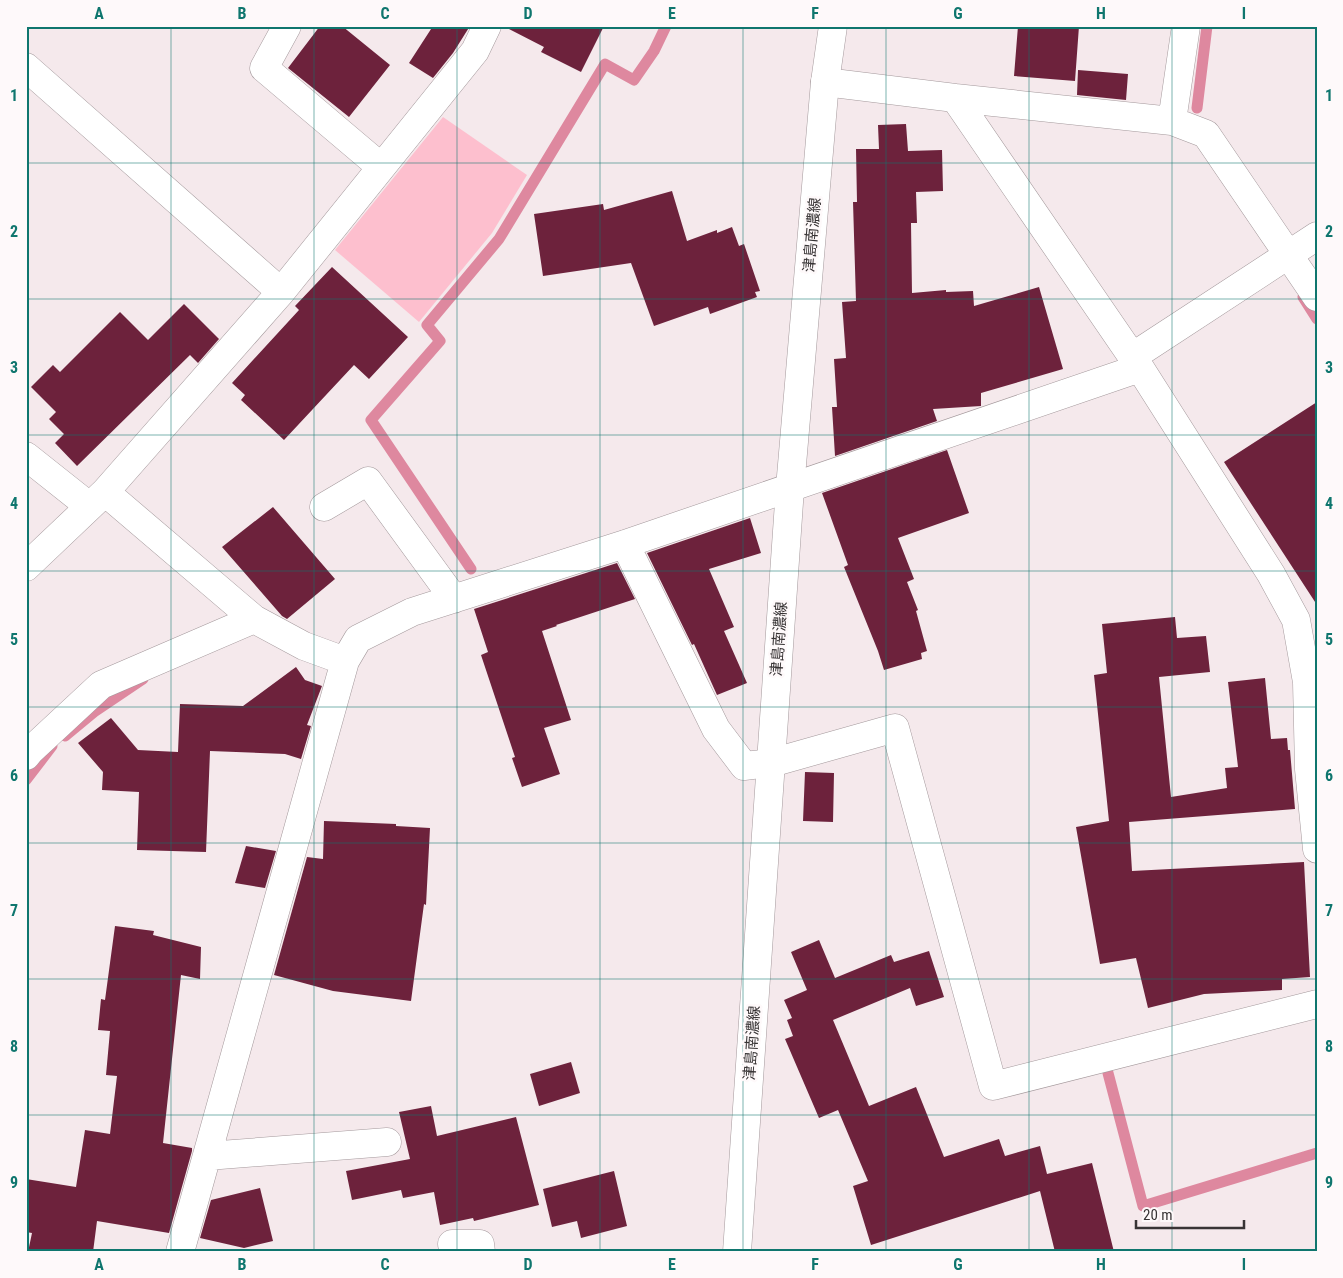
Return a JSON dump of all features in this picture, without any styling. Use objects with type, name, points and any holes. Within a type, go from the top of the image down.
[{"type":"street","points":[[288,26],[264,68],[381,167]]},
{"type":"street","points":[[26,568],[97,499],[281,292],[475,51],[487,26]]},
{"type":"street","name":"津島南濃線","points":[[738,1252],[790,488],[825,82],[832,26]]},
{"type":"street","points":[[1172,121],[1186,26]]},
{"type":"street","points":[[26,68],[281,292]]},
{"type":"street","points":[[825,82],[1172,121],[1206,134],[1317,297]]},
{"type":"street","points":[[955,98],[1136,362],[1271,574],[1296,620],[1312,679],[1309,769],[1317,849]]},
{"type":"street","points":[[180,1252],[345,661],[358,639],[412,612],[625,544],[790,488],[1136,362],[1288,254],[1317,236]]},
{"type":"street","points":[[26,456],[97,499],[254,618],[304,646],[345,661]]},
{"type":"street","points":[[324,507],[368,481],[454,598]]},
{"type":"street","points":[[625,544],[716,729],[744,766],[771,764],[895,728],[993,1086],[1317,1004]]},
{"type":"street","points":[[26,756],[101,685],[254,618]]},
{"type":"street","points":[[207,1156],[387,1142]]},
{"type":"street","points":[[452,1244],[480,1244],[481,1252]]},
{"type":"shaded area","points":[[443,117],[527,175],[492,233],[419,322],[335,250]]},
{"type":"building","points":[[320,26],[342,26],[390,65],[349,117],[288,68]]},
{"type":"building","points":[[433,26],[470,26],[453,53],[433,78],[409,63]]},
{"type":"building","points":[[503,26],[604,26],[581,72],[541,52],[544,47]]},
{"type":"building","points":[[1018,26],[1079,26],[1075,81],[1014,76]]},
{"type":"building","points":[[1078,70],[1128,74],[1126,100],[1077,95]]},
{"type":"building","points":[[906,124],[908,151],[942,150],[943,191],[916,192],[917,223],[911,223],[912,293],[946,290],[946,292],[973,291],[974,306],[1039,287],[1063,369],[981,393],[981,406],[933,409],[937,421],[835,456],[832,407],[837,407],[834,359],[846,358],[842,302],[856,301],[853,202],[857,202],[856,149],[879,149],[878,125]]},
{"type":"building","points":[[672,191],[687,241],[717,230],[717,233],[732,227],[739,246],[744,244],[760,291],[755,292],[757,297],[710,314],[708,307],[654,326],[631,263],[543,276],[534,214],[603,204],[604,210]]},
{"type":"building","points":[[332,267],[408,337],[369,379],[354,365],[284,440],[241,400],[245,395],[232,383],[299,310],[295,306]]},
{"type":"building","points":[[184,304],[219,339],[198,363],[190,355],[77,466],[55,443],[64,434],[49,419],[56,412],[31,387],[53,365],[60,372],[120,312],[148,340]]},
{"type":"building","points":[[1317,402],[1317,605],[1224,462]]},
{"type":"building","points":[[947,450],[969,513],[898,538],[914,579],[907,582],[918,610],[916,611],[927,651],[921,653],[922,659],[884,670],[844,567],[848,565],[822,493]]},
{"type":"building","points":[[273,507],[335,579],[287,619],[282,616],[222,547]]},
{"type":"building","points":[[750,518],[761,553],[709,569],[734,627],[724,631],[747,683],[717,695],[694,644],[692,645],[647,553]]},
{"type":"building","points":[[617,563],[635,599],[542,631],[571,720],[544,728],[560,774],[522,787],[512,758],[515,757],[481,655],[488,652],[474,609]]},
{"type":"building","points":[[1175,617],[1177,638],[1206,636],[1210,672],[1159,677],[1171,797],[1227,788],[1225,768],[1238,767],[1228,682],[1265,678],[1271,739],[1287,738],[1288,750],[1290,750],[1295,809],[1129,822],[1132,871],[1304,862],[1310,977],[1282,979],[1282,990],[1204,994],[1148,1008],[1136,958],[1100,964],[1076,827],[1109,821],[1094,675],[1107,673],[1102,624]]},
{"type":"building","points":[[296,667],[305,680],[322,686],[307,725],[311,726],[301,759],[285,754],[210,751],[206,852],[137,850],[139,792],[102,790],[103,772],[78,743],[111,718],[138,750],[178,752],[180,704],[243,706]]},
{"type":"building","points":[[805,772],[834,773],[833,822],[803,821]]},
{"type":"building","points":[[324,821],[396,824],[396,826],[430,828],[426,905],[424,904],[411,1001],[333,991],[274,975],[307,857],[323,859]]},
{"type":"building","points":[[246,846],[276,851],[265,888],[235,883]]},
{"type":"building","points":[[115,926],[154,931],[153,935],[201,947],[200,979],[181,975],[163,1143],[192,1148],[192,1151],[169,1233],[97,1221],[93,1252],[28,1252],[32,1233],[26,1232],[26,1179],[76,1187],[85,1130],[110,1134],[117,1076],[106,1075],[110,1031],[98,1030],[101,999],[105,1000]]},
{"type":"building","points":[[819,940],[835,978],[891,955],[894,962],[929,951],[944,997],[916,1006],[910,988],[833,1020],[869,1106],[916,1087],[944,1157],[999,1139],[1005,1156],[1040,1146],[1047,1174],[1092,1163],[1114,1252],[1055,1252],[1040,1191],[871,1245],[853,1186],[868,1181],[838,1110],[819,1118],[785,1039],[793,1036],[787,1020],[792,1018],[784,1000],[807,990],[791,952]]},
{"type":"building","points":[[571,1062],[580,1093],[539,1106],[530,1074]]},
{"type":"building","points":[[431,1106],[437,1136],[516,1117],[539,1205],[474,1221],[473,1218],[440,1225],[434,1192],[403,1198],[401,1190],[352,1200],[346,1171],[410,1159],[399,1112]]},
{"type":"building","points":[[614,1171],[627,1226],[581,1238],[577,1221],[552,1227],[543,1189]]},
{"type":"building","points":[[260,1188],[273,1241],[244,1248],[200,1238],[211,1200]]},
{"type":"waterway","points":[[471,569],[371,420],[440,341],[427,325],[499,239],[605,64],[634,80],[654,51],[666,26]]},
{"type":"waterway","points":[[1197,108],[1207,26]]},
{"type":"waterway","points":[[1303,297],[1317,319]]},
{"type":"waterway","points":[[65,736],[94,712],[143,679]]},
{"type":"waterway","points":[[26,780],[52,746]]},
{"type":"waterway","points":[[1108,1073],[1143,1206],[1317,1153]]}]
